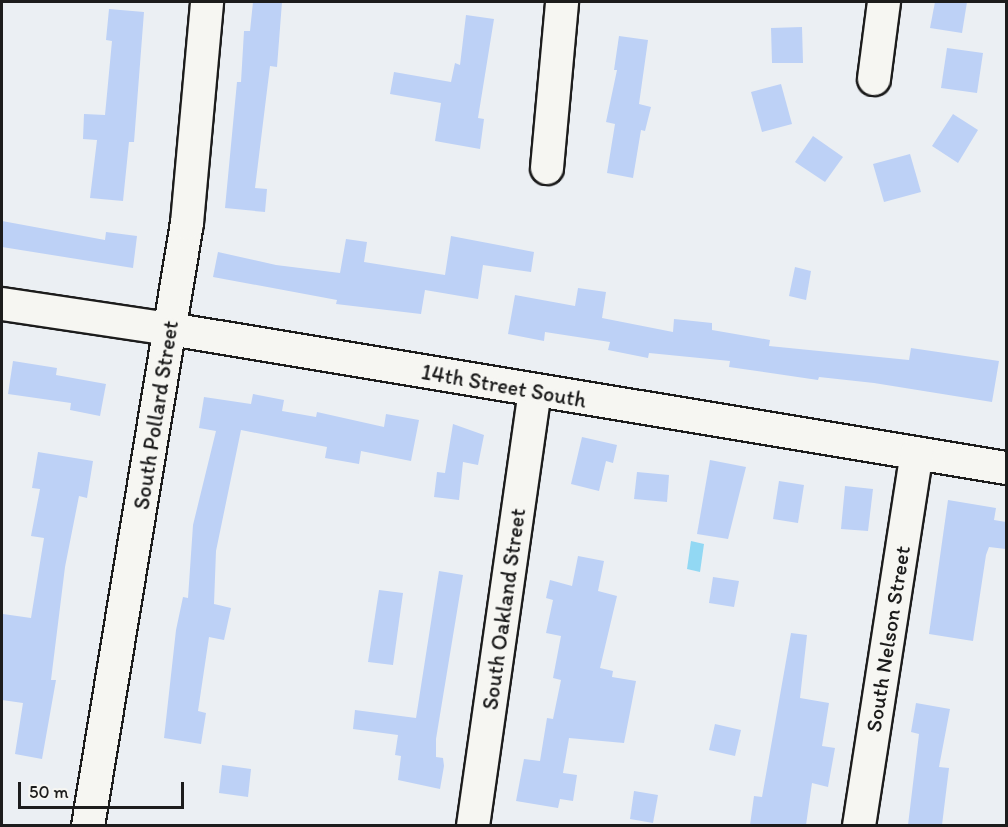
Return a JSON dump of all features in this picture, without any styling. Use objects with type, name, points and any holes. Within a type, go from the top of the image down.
[{"type":"street","name":"South Pollard Street","points":[[87,825],[187,223],[192,140],[207,2]]},
{"type":"street","points":[[547,168],[562,2]]},
{"type":"street","points":[[874,79],[884,2]]},
{"type":"street","name":"14th Street South","points":[[2,304],[170,329],[535,392],[1006,468]]},
{"type":"street","name":"South Oakland Street","points":[[473,825],[535,392]]},
{"type":"street","name":"South Nelson Street","points":[[859,825],[917,453]]},
{"type":"water","points":[[691,541],[704,544],[700,572],[687,569]]},
{"type":"building","points":[[253,2],[282,2],[277,67],[270,66],[255,188],[267,189],[265,212],[225,208],[237,82],[241,82],[244,31],[250,31]]},
{"type":"building","points":[[935,2],[967,2],[962,33],[930,28]]},
{"type":"building","points":[[109,9],[144,12],[134,142],[129,142],[123,201],[90,198],[97,140],[83,139],[84,114],[105,115],[112,41],[106,40]]},
{"type":"building","points":[[466,15],[494,19],[478,118],[484,119],[480,149],[435,141],[441,103],[390,94],[394,72],[451,82],[455,63],[460,65]]},
{"type":"building","points":[[802,27],[803,63],[772,63],[771,28]]},
{"type":"building","points":[[619,36],[648,40],[639,104],[651,107],[645,131],[641,130],[633,178],[607,173],[615,124],[606,122],[617,70],[614,70]]},
{"type":"building","points":[[947,48],[983,53],[977,93],[941,88]]},
{"type":"building","points":[[781,84],[792,124],[762,132],[751,92]]},
{"type":"building","points":[[953,114],[978,130],[958,163],[932,146]]},
{"type":"building","points":[[813,136],[843,157],[825,182],[795,162]]},
{"type":"building","points":[[910,154],[921,192],[884,202],[873,164]]},
{"type":"building","points":[[2,221],[105,240],[106,232],[137,236],[133,268],[2,247]]},
{"type":"building","points":[[451,236],[534,252],[531,272],[483,265],[478,299],[425,290],[421,314],[336,304],[337,300],[213,277],[218,252],[276,265],[340,273],[346,239],[367,242],[364,262],[445,275]]},
{"type":"building","points":[[795,267],[811,271],[806,300],[789,296]]},
{"type":"building","points":[[578,288],[606,292],[602,318],[673,332],[674,319],[712,323],[712,330],[770,340],[769,346],[909,360],[911,348],[999,361],[992,402],[874,383],[819,377],[818,380],[729,367],[730,361],[649,353],[648,358],[608,350],[610,342],[545,332],[544,341],[508,334],[515,295],[575,306]]},
{"type":"building","points":[[13,361],[57,368],[56,375],[106,384],[100,416],[70,410],[71,403],[8,394]]},
{"type":"building","points":[[253,394],[284,400],[282,411],[316,417],[317,412],[384,427],[386,414],[419,420],[411,461],[361,451],[359,464],[325,458],[327,447],[241,430],[216,551],[214,604],[231,608],[224,640],[209,637],[198,711],[206,713],[201,744],[164,738],[176,630],[183,597],[188,598],[193,525],[216,431],[199,428],[204,397],[251,404]]},
{"type":"building","points":[[453,424],[484,435],[478,465],[463,462],[459,500],[434,497],[437,472],[445,473]]},
{"type":"building","points":[[582,437],[617,445],[613,463],[606,461],[599,491],[571,484]]},
{"type":"building","points":[[38,452],[93,461],[87,498],[79,496],[65,567],[51,680],[56,680],[42,759],[15,754],[23,703],[2,700],[3,614],[31,618],[44,538],[31,536],[40,489],[32,488]]},
{"type":"building","points":[[710,460],[746,467],[728,539],[697,534]]},
{"type":"building","points":[[637,472],[669,475],[667,502],[634,499]]},
{"type":"building","points":[[779,481],[804,485],[798,523],[773,519]]},
{"type":"building","points":[[845,486],[873,489],[868,531],[841,529]]},
{"type":"building","points":[[948,500],[996,508],[994,520],[1006,522],[1006,549],[989,547],[986,555],[973,641],[929,634]]},
{"type":"building","points":[[578,556],[604,561],[598,591],[617,596],[600,668],[613,671],[612,677],[636,681],[624,743],[569,738],[563,773],[577,775],[573,801],[560,799],[558,808],[516,801],[524,759],[540,761],[547,718],[553,719],[561,680],[553,678],[561,636],[546,633],[553,600],[546,598],[550,580],[572,586]]},
{"type":"building","points":[[439,571],[463,575],[436,739],[436,757],[443,758],[444,766],[440,789],[398,780],[401,756],[395,755],[398,735],[353,729],[355,710],[416,718]]},
{"type":"building","points":[[713,577],[739,581],[734,607],[709,603]]},
{"type":"building","points":[[379,590],[403,593],[393,665],[368,662]]},
{"type":"building","points":[[791,633],[807,635],[800,698],[829,703],[822,746],[835,748],[828,787],[812,783],[806,825],[750,825],[754,796],[762,797]]},
{"type":"building","points":[[916,703],[950,709],[939,767],[949,768],[942,825],[908,825],[919,734],[911,732]]},
{"type":"building","points":[[715,724],[741,730],[735,756],[709,750]]},
{"type":"building","points":[[222,765],[251,769],[248,797],[219,793]]},
{"type":"building","points":[[634,791],[658,795],[653,823],[630,819]]}]
